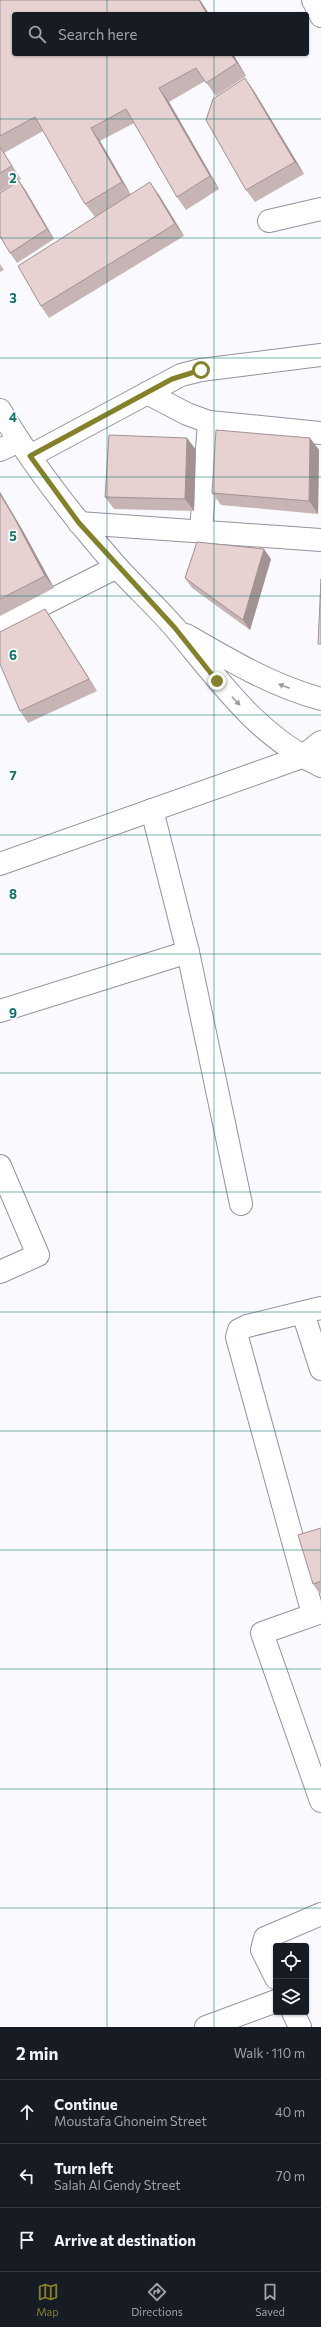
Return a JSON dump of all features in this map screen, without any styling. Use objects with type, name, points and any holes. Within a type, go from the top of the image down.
[{"type":"street","points":[[313,0],[321,16]]},
{"type":"street","points":[[269,221],[321,209]]},
{"type":"street","points":[[16,449],[147,392],[172,379],[201,370],[321,355]]},
{"type":"street","points":[[147,392],[187,414],[209,422],[321,433]]},
{"type":"street","points":[[0,410],[16,449],[118,567],[175,628],[217,681],[257,723],[312,761]]},
{"type":"street","points":[[201,532],[209,422]]},
{"type":"street","points":[[79,523],[321,540]]},
{"type":"street","points":[[0,626],[118,567]]},
{"type":"street","points":[[175,628],[229,660],[272,681],[321,700]]},
{"type":"street","points":[[0,864],[152,810],[312,761],[321,742]]},
{"type":"street","points":[[152,810],[188,952],[241,1204]]},
{"type":"street","points":[[0,1011],[188,952]]},
{"type":"street","points":[[0,1166],[38,1255],[0,1272]]},
{"type":"street","points":[[321,1369],[312,1311],[247,1326],[239,1330],[238,1337],[317,1613],[262,1633],[321,1802]]},
{"type":"street","points":[[273,1972],[262,1950],[262,1944],[269,1935],[321,1914]]},
{"type":"street","points":[[206,2027],[273,2002]]},
{"type":"street","points":[[294,2015],[300,2027]]},
{"type":"building","points":[[0,0],[199,0],[206,12],[12,12],[12,56],[232,56],[237,63],[206,83],[196,68],[159,88],[210,176],[177,197],[126,109],[91,128],[122,182],[85,204],[35,117],[0,136]]},
{"type":"building","points":[[245,78],[295,162],[246,190],[206,120],[213,99]]},
{"type":"building","points":[[0,147],[12,166],[0,173]]},
{"type":"building","points":[[19,181],[47,229],[10,253],[0,236],[0,193]]},
{"type":"building","points":[[150,182],[175,224],[41,306],[18,266]]},
{"type":"building","points":[[216,430],[310,438],[309,501],[212,493]]},
{"type":"building","points":[[109,435],[187,438],[185,499],[105,497]]},
{"type":"building","points":[[0,494],[45,576],[0,599]]},
{"type":"building","points":[[197,542],[264,549],[243,620],[185,578]]},
{"type":"building","points":[[321,579],[321,644],[318,644]]},
{"type":"building","points":[[45,609],[89,679],[20,711],[0,664],[0,632]]},
{"type":"building","points":[[321,1528],[321,1581],[313,1584],[298,1535]]},
{"type":"route","points":[[201,370],[172,379],[30,456],[79,523],[175,628],[217,681]]}]
